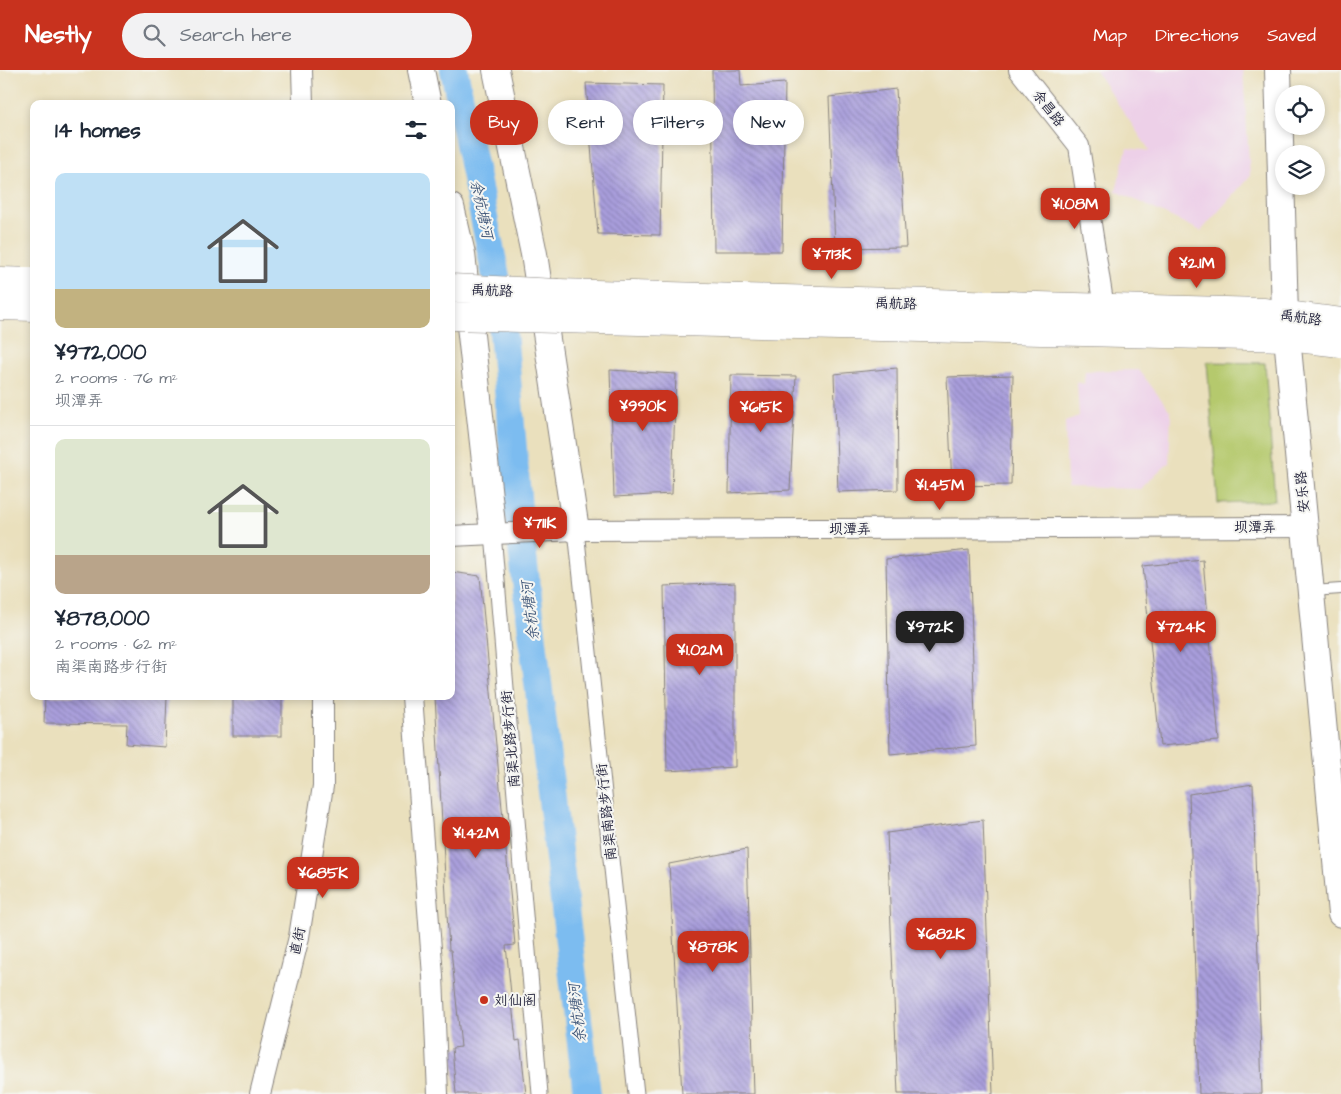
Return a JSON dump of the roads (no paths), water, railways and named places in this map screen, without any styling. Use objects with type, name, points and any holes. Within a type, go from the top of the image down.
[{"type":"main road","points":[[0,281],[30,282]]},
{"type":"main road","name":"禹航路","points":[[455,289],[558,306],[1286,326],[1341,322]]},
{"type":"main road","points":[[0,306],[30,306]]},
{"type":"main road","name":"禹航路","points":[[558,306],[1104,308],[1263,312],[1286,326],[1341,343]]},
{"type":"main road","points":[[455,316],[558,306]]},
{"type":"street","points":[[302,70],[304,100]]},
{"type":"street","points":[[421,70],[427,100]]},
{"type":"street","points":[[496,70],[534,254],[576,530]]},
{"type":"street","name":"余昌路","points":[[1020,70],[1080,146],[1104,308]]},
{"type":"street","name":"安乐路","points":[[1278,70],[1286,326],[1338,849],[1341,914]]},
{"type":"street","points":[[455,225],[462,254],[498,533]]},
{"type":"street","name":"坝潭弄","points":[[455,536],[576,530],[1305,527]]},
{"type":"street","name":"南渠南路步行街","points":[[576,530],[636,1094]]},
{"type":"street","name":"南渠北路步行街","points":[[498,533],[540,1094]]},
{"type":"street","name":"直街","points":[[260,1094],[299,936],[324,786],[323,700]]},
{"type":"street","points":[[412,700],[432,966],[438,1094]]},
{"type":"lane","points":[[1311,591],[1341,589]]},
{"type":"waterway","name":"余杭塘河","points":[[454,70],[500,296],[520,531],[587,1094]]},
{"type":"place","name":"刘仙阁","points":[[484,1000]]}]
